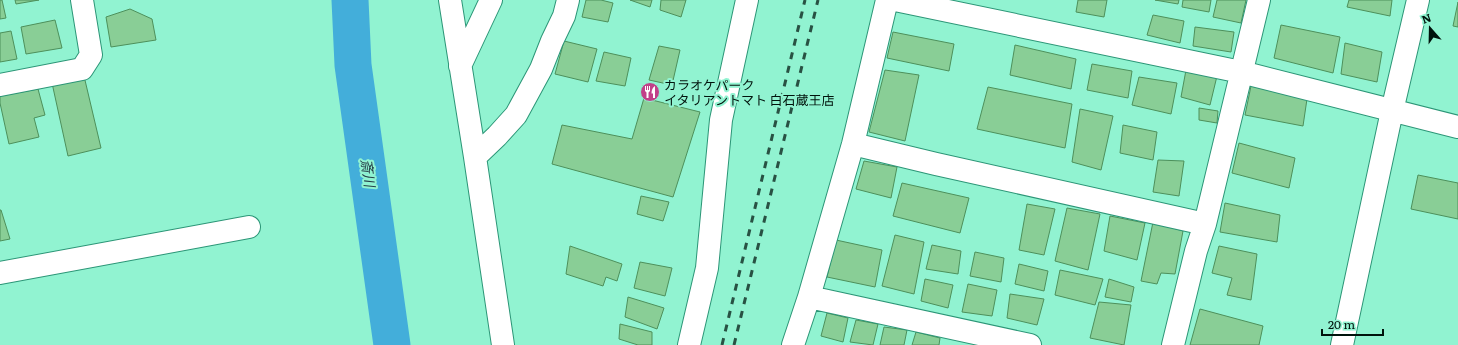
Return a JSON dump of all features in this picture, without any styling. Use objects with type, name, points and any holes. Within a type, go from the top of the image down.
[{"type":"street","points":[[0,85],[82,69],[91,55],[82,0]]},
{"type":"street","points":[[450,0],[503,345]]},
{"type":"street","points":[[460,66],[491,0]]},
{"type":"street","points":[[475,157],[516,115],[541,69],[564,16],[568,0]]},
{"type":"street","points":[[689,345],[707,268],[721,120],[747,0]]},
{"type":"street","points":[[793,345],[809,297],[853,144],[888,0]]},
{"type":"street","points":[[895,0],[1241,72],[1458,127]]},
{"type":"street","points":[[1173,345],[1196,251],[1205,224],[1259,0]]},
{"type":"street","points":[[1342,345],[1392,111],[1418,0]]},
{"type":"street","points":[[853,144],[944,166],[1205,224]]},
{"type":"street","points":[[0,273],[248,227]]},
{"type":"street","points":[[809,297],[1030,345]]},
{"type":"building","points":[[0,0],[2,0],[6,18],[0,19]]},
{"type":"building","points":[[15,0],[39,0],[16,4]]},
{"type":"building","points":[[586,0],[601,0],[613,3],[608,22],[582,17]]},
{"type":"building","points":[[630,0],[652,0],[650,7]]},
{"type":"building","points":[[661,0],[686,0],[681,17],[660,10]]},
{"type":"building","points":[[1078,0],[1107,0],[1104,17],[1076,12]]},
{"type":"building","points":[[1155,0],[1179,0],[1178,4]]},
{"type":"building","points":[[1183,0],[1211,0],[1209,12],[1182,7]]},
{"type":"building","points":[[1217,0],[1246,0],[1241,23],[1213,17]]},
{"type":"building","points":[[1349,0],[1392,0],[1390,16],[1347,7]]},
{"type":"building","points":[[1458,2],[1458,27],[1453,26]]},
{"type":"building","points":[[130,9],[152,19],[156,40],[111,47],[106,17]]},
{"type":"building","points":[[1153,15],[1184,21],[1180,43],[1147,35]]},
{"type":"building","points":[[55,20],[62,48],[26,54],[21,27]]},
{"type":"building","points":[[1281,25],[1340,37],[1333,73],[1274,58]]},
{"type":"building","points":[[1195,27],[1234,32],[1231,52],[1193,46]]},
{"type":"building","points":[[11,31],[17,59],[0,62],[0,33]]},
{"type":"building","points":[[893,32],[954,44],[949,71],[887,58]]},
{"type":"building","points":[[564,41],[597,49],[588,82],[555,74]]},
{"type":"building","points":[[1345,43],[1382,52],[1377,82],[1341,74]]},
{"type":"building","points":[[1015,45],[1076,59],[1071,89],[1010,75]]},
{"type":"building","points":[[659,46],[680,50],[672,85],[649,80]]},
{"type":"building","points":[[604,52],[631,58],[625,86],[596,81]]},
{"type":"building","points":[[1092,64],[1132,71],[1128,98],[1087,90]]},
{"type":"building","points":[[885,70],[919,75],[905,141],[869,132]]},
{"type":"building","points":[[1186,70],[1217,76],[1210,105],[1181,97]]},
{"type":"building","points":[[84,76],[101,148],[68,156],[52,83]]},
{"type":"building","points":[[1139,77],[1177,83],[1171,114],[1132,105]]},
{"type":"building","points":[[1251,86],[1307,99],[1303,126],[1245,115]]},
{"type":"building","points":[[988,87],[1072,104],[1065,148],[977,129]]},
{"type":"building","points":[[38,89],[45,115],[34,118],[39,137],[9,144],[0,103],[0,96]]},
{"type":"building","points":[[644,98],[700,112],[673,197],[552,164],[562,125],[632,139]]},
{"type":"building","points":[[1199,108],[1218,111],[1217,123],[1199,120]]},
{"type":"building","points":[[1080,109],[1113,116],[1101,170],[1072,162]]},
{"type":"building","points":[[1123,125],[1157,132],[1153,160],[1120,153]]},
{"type":"building","points":[[1239,143],[1295,158],[1289,188],[1232,173]]},
{"type":"building","points":[[1158,160],[1184,161],[1179,196],[1153,192]]},
{"type":"building","points":[[864,161],[897,167],[891,198],[856,189]]},
{"type":"building","points":[[1418,175],[1458,183],[1458,219],[1411,209]]},
{"type":"building","points":[[902,183],[969,198],[960,233],[893,216]]},
{"type":"building","points":[[641,196],[669,202],[663,221],[637,214]]},
{"type":"building","points":[[1225,203],[1280,215],[1277,242],[1220,232]]},
{"type":"building","points":[[1027,204],[1055,209],[1044,255],[1019,250]]},
{"type":"building","points":[[1067,208],[1100,214],[1088,270],[1055,261]]},
{"type":"building","points":[[0,210],[10,239],[0,241]]},
{"type":"building","points":[[1110,216],[1145,223],[1137,260],[1104,251]]},
{"type":"building","points":[[1153,222],[1183,231],[1175,274],[1161,273],[1157,284],[1141,281]]},
{"type":"building","points":[[895,235],[924,242],[914,294],[882,286]]},
{"type":"building","points":[[836,240],[882,250],[875,287],[827,277]]},
{"type":"building","points":[[932,245],[961,251],[958,274],[926,269]]},
{"type":"building","points":[[570,246],[622,264],[617,281],[606,277],[603,286],[566,274]]},
{"type":"building","points":[[1219,246],[1257,254],[1251,300],[1227,295],[1232,278],[1212,273]]},
{"type":"building","points":[[975,252],[1004,258],[1001,282],[970,276]]},
{"type":"building","points":[[640,262],[672,268],[665,296],[634,288]]},
{"type":"building","points":[[1019,264],[1048,271],[1044,291],[1015,284]]},
{"type":"building","points":[[1060,270],[1103,279],[1095,305],[1055,295]]},
{"type":"building","points":[[925,279],[953,285],[948,308],[921,301]]},
{"type":"building","points":[[1109,279],[1134,287],[1131,302],[1105,297]]},
{"type":"building","points":[[968,284],[997,290],[992,316],[962,312]]},
{"type":"building","points":[[1010,294],[1044,299],[1037,325],[1007,318]]},
{"type":"building","points":[[628,297],[664,308],[657,329],[625,317]]},
{"type":"building","points":[[1099,302],[1131,305],[1124,345],[1090,338]]},
{"type":"building","points":[[1200,309],[1263,326],[1259,345],[1190,345]]},
{"type":"building","points":[[827,313],[848,318],[843,342],[821,336]]},
{"type":"building","points":[[856,320],[878,324],[873,345],[850,342]]},
{"type":"building","points":[[620,324],[652,332],[652,345],[638,345],[619,339]]},
{"type":"building","points":[[884,327],[907,330],[904,345],[880,345]]},
{"type":"building","points":[[916,332],[940,338],[939,345],[912,345]]},
{"type":"waterway","name":"斎川","points":[[350,0],[353,65],[392,345]]},
{"type":"railway","points":[[722,345],[805,0]]},
{"type":"railway","points":[[734,345],[818,0]]},
{"type":"place","name":"カラオケパーク イタリアントマト 白石蔵王店","points":[[650,92]]}]
